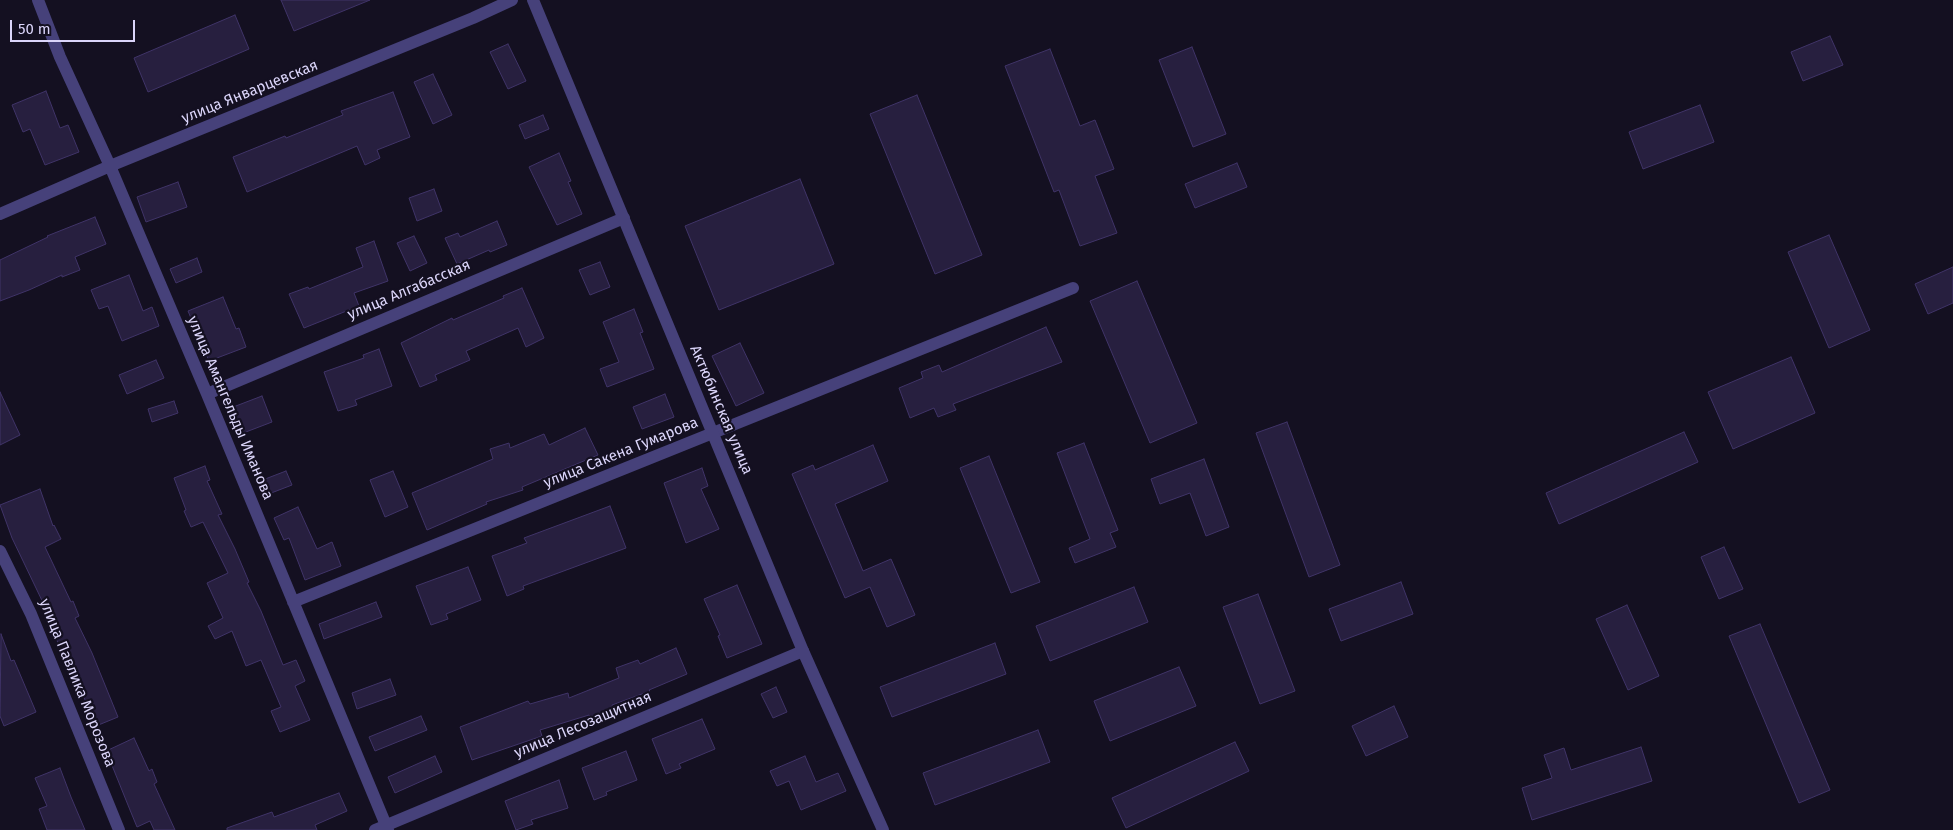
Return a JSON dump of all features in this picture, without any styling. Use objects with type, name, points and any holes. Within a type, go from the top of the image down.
[{"type":"street","name":"улица Амангельды Иманова","points":[[38,0],[60,57],[110,166],[207,394],[293,602],[383,829]]},
{"type":"street","name":"улица Январцевская","points":[[0,214],[110,166],[473,18],[512,0]]},
{"type":"street","name":"Актюбинская улица","points":[[533,0],[803,651],[883,830]]},
{"type":"street","name":"улица Алгабасская","points":[[207,394],[624,218]]},
{"type":"street","name":"улица Сакена Гумарова","points":[[293,602],[1073,288]]},
{"type":"street","name":"улица Павлика Морозова","points":[[0,551],[31,614],[119,830]]},
{"type":"street","name":"улица Лесозащитная","points":[[383,829],[803,651]]},
{"type":"building","points":[[281,0],[370,0],[294,31]]},
{"type":"building","points":[[235,15],[249,49],[148,92],[134,58]]},
{"type":"building","points":[[1830,36],[1843,65],[1803,81],[1791,52]]},
{"type":"building","points":[[508,44],[526,81],[508,89],[490,52]]},
{"type":"building","points":[[1192,47],[1226,134],[1193,147],[1159,60]]},
{"type":"building","points":[[1050,49],[1080,126],[1095,120],[1114,169],[1095,176],[1117,233],[1080,246],[1059,190],[1054,192],[1005,66]]},
{"type":"building","points":[[433,74],[452,115],[433,124],[414,82]]},
{"type":"building","points":[[46,91],[60,128],[68,125],[79,152],[45,165],[30,129],[23,132],[12,105]]},
{"type":"building","points":[[393,92],[410,137],[377,150],[380,158],[365,165],[357,146],[247,192],[233,157],[343,115],[341,111]]},
{"type":"building","points":[[917,95],[982,255],[935,274],[870,114]]},
{"type":"building","points":[[1700,105],[1714,142],[1643,169],[1629,132]]},
{"type":"building","points":[[543,115],[549,129],[525,139],[519,125]]},
{"type":"building","points":[[559,153],[571,181],[568,182],[582,214],[557,225],[529,167]]},
{"type":"building","points":[[1237,163],[1247,187],[1195,208],[1185,184]]},
{"type":"building","points":[[800,179],[834,264],[719,310],[685,226]]},
{"type":"building","points":[[178,182],[187,207],[146,222],[137,197]]},
{"type":"building","points":[[434,189],[442,211],[417,221],[409,198]]},
{"type":"building","points":[[95,217],[106,244],[75,257],[80,270],[62,277],[62,275],[0,301],[0,260],[47,236]]},
{"type":"building","points":[[497,221],[507,245],[490,252],[489,250],[457,264],[445,238],[458,233],[460,237]]},
{"type":"building","points":[[1829,235],[1870,330],[1829,348],[1788,252]]},
{"type":"building","points":[[414,236],[427,263],[410,271],[397,243]]},
{"type":"building","points":[[374,241],[388,281],[354,293],[359,306],[304,328],[289,294],[308,287],[309,289],[363,267],[356,248]]},
{"type":"building","points":[[197,258],[202,272],[176,283],[170,269]]},
{"type":"building","points":[[600,262],[610,287],[590,295],[579,270]]},
{"type":"building","points":[[1953,267],[1953,303],[1928,314],[1915,284]]},
{"type":"building","points":[[129,275],[143,311],[152,307],[159,326],[122,341],[108,306],[99,309],[91,290]]},
{"type":"building","points":[[1137,281],[1197,423],[1150,443],[1090,301]]},
{"type":"building","points":[[522,288],[544,338],[526,347],[518,328],[466,351],[470,360],[435,375],[437,380],[420,387],[401,343],[452,318],[453,320],[504,298],[503,296]]},
{"type":"building","points":[[223,297],[236,329],[239,328],[246,347],[209,361],[188,311]]},
{"type":"building","points":[[634,309],[643,332],[640,333],[654,369],[607,387],[600,369],[619,362],[603,322]]},
{"type":"building","points":[[1046,327],[1062,362],[953,404],[956,410],[938,417],[934,408],[910,418],[899,388],[923,378],[921,372],[939,365],[942,372]]},
{"type":"building","points":[[740,343],[764,393],[736,406],[712,356]]},
{"type":"building","points":[[379,349],[392,386],[355,400],[357,405],[338,411],[324,372],[364,358],[363,355]]},
{"type":"building","points":[[1791,357],[1815,413],[1733,449],[1708,392]]},
{"type":"building","points":[[156,360],[164,378],[127,394],[119,375]]},
{"type":"building","points":[[0,392],[20,435],[0,445]]},
{"type":"building","points":[[665,394],[674,417],[642,429],[633,407]]},
{"type":"building","points":[[262,396],[272,422],[238,435],[228,409]]},
{"type":"building","points":[[174,401],[178,413],[152,422],[148,409]]},
{"type":"building","points":[[1287,422],[1340,565],[1309,577],[1256,433]]},
{"type":"building","points":[[585,428],[598,455],[522,487],[523,490],[486,502],[487,504],[427,530],[412,493],[493,459],[490,449],[509,443],[510,448],[544,434],[549,445]]},
{"type":"building","points":[[1684,432],[1698,462],[1559,524],[1546,493]]},
{"type":"building","points":[[1084,443],[1118,530],[1110,533],[1116,547],[1075,563],[1069,548],[1090,539],[1057,453]]},
{"type":"building","points":[[873,445],[888,481],[835,504],[863,571],[891,559],[915,615],[887,627],[870,587],[845,598],[792,474],[813,465],[815,470]]},
{"type":"building","points":[[989,456],[1040,582],[1011,593],[960,468]]},
{"type":"building","points":[[1204,459],[1229,527],[1206,536],[1190,493],[1160,504],[1151,479]]},
{"type":"building","points":[[205,466],[210,480],[207,481],[222,514],[218,515],[235,549],[249,582],[247,583],[261,611],[283,665],[296,660],[305,681],[295,686],[310,720],[280,732],[271,711],[281,707],[261,660],[246,666],[232,631],[215,639],[208,626],[223,618],[207,583],[228,573],[203,522],[191,527],[174,478]]},
{"type":"building","points":[[702,468],[708,486],[701,489],[719,529],[686,543],[664,483]]},
{"type":"building","points":[[286,471],[292,485],[266,495],[260,481]]},
{"type":"building","points":[[393,471],[408,507],[385,517],[370,480]]},
{"type":"building","points":[[40,489],[53,526],[61,539],[45,547],[71,602],[73,601],[79,616],[75,618],[92,653],[118,717],[96,726],[69,662],[67,662],[52,630],[45,612],[47,611],[12,538],[0,505]]},
{"type":"building","points":[[610,506],[626,548],[523,586],[524,589],[507,596],[492,556],[527,543],[524,538]]},
{"type":"building","points":[[298,507],[317,549],[332,542],[341,566],[305,580],[289,538],[284,540],[274,518]]},
{"type":"building","points":[[1724,547],[1743,589],[1719,599],[1701,557]]},
{"type":"building","points":[[468,567],[481,600],[446,614],[448,619],[431,625],[416,586]]},
{"type":"building","points":[[1401,582],[1413,614],[1341,641],[1329,609]]},
{"type":"building","points":[[737,585],[762,644],[727,658],[718,636],[720,635],[704,599]]},
{"type":"building","points":[[1134,587],[1148,622],[1050,661],[1036,626]]},
{"type":"building","points":[[1258,594],[1295,691],[1260,704],[1223,607]]},
{"type":"building","points":[[376,602],[382,617],[324,639],[319,624]]},
{"type":"building","points":[[1627,605],[1659,676],[1628,690],[1596,619]]},
{"type":"building","points":[[1760,624],[1830,790],[1799,803],[1729,636]]},
{"type":"building","points":[[1,634],[11,661],[14,660],[36,712],[4,726],[0,716]]},
{"type":"building","points":[[995,643],[1006,674],[892,717],[880,687]]},
{"type":"building","points":[[676,648],[687,674],[650,691],[612,705],[613,708],[590,717],[589,715],[540,730],[542,736],[472,760],[460,727],[528,701],[530,704],[568,693],[569,698],[619,678],[616,668],[638,660],[640,664]]},
{"type":"building","points":[[1179,667],[1196,706],[1110,741],[1094,701]]},
{"type":"building","points":[[390,679],[396,695],[357,709],[352,693]]},
{"type":"building","points":[[776,687],[787,712],[773,718],[761,694]]},
{"type":"building","points":[[1394,706],[1408,737],[1366,756],[1352,726]]},
{"type":"building","points":[[421,716],[427,730],[375,751],[369,737]]},
{"type":"building","points":[[702,719],[715,749],[679,764],[681,768],[666,774],[652,739]]},
{"type":"building","points":[[1038,730],[1050,762],[935,805],[923,773]]},
{"type":"building","points":[[134,738],[149,771],[152,769],[157,782],[154,784],[175,830],[154,830],[150,821],[137,827],[111,763],[109,763],[104,752]]},
{"type":"building","points":[[1235,742],[1249,771],[1126,828],[1112,798]]},
{"type":"building","points":[[1641,747],[1652,781],[1532,820],[1522,788],[1552,778],[1544,755],[1564,748],[1571,770]]},
{"type":"building","points":[[626,751],[637,780],[606,792],[607,795],[594,800],[582,768]]},
{"type":"building","points":[[435,756],[442,772],[395,793],[388,777]]},
{"type":"building","points":[[805,756],[816,782],[838,773],[846,791],[801,810],[789,781],[777,786],[770,771]]},
{"type":"building","points":[[60,768],[85,830],[47,830],[39,809],[47,806],[35,778]]},
{"type":"building","points":[[559,780],[568,808],[531,820],[533,824],[516,830],[505,801]]},
{"type":"building","points":[[339,793],[347,811],[315,825],[317,830],[227,830],[227,828],[272,812],[274,817]]}]
